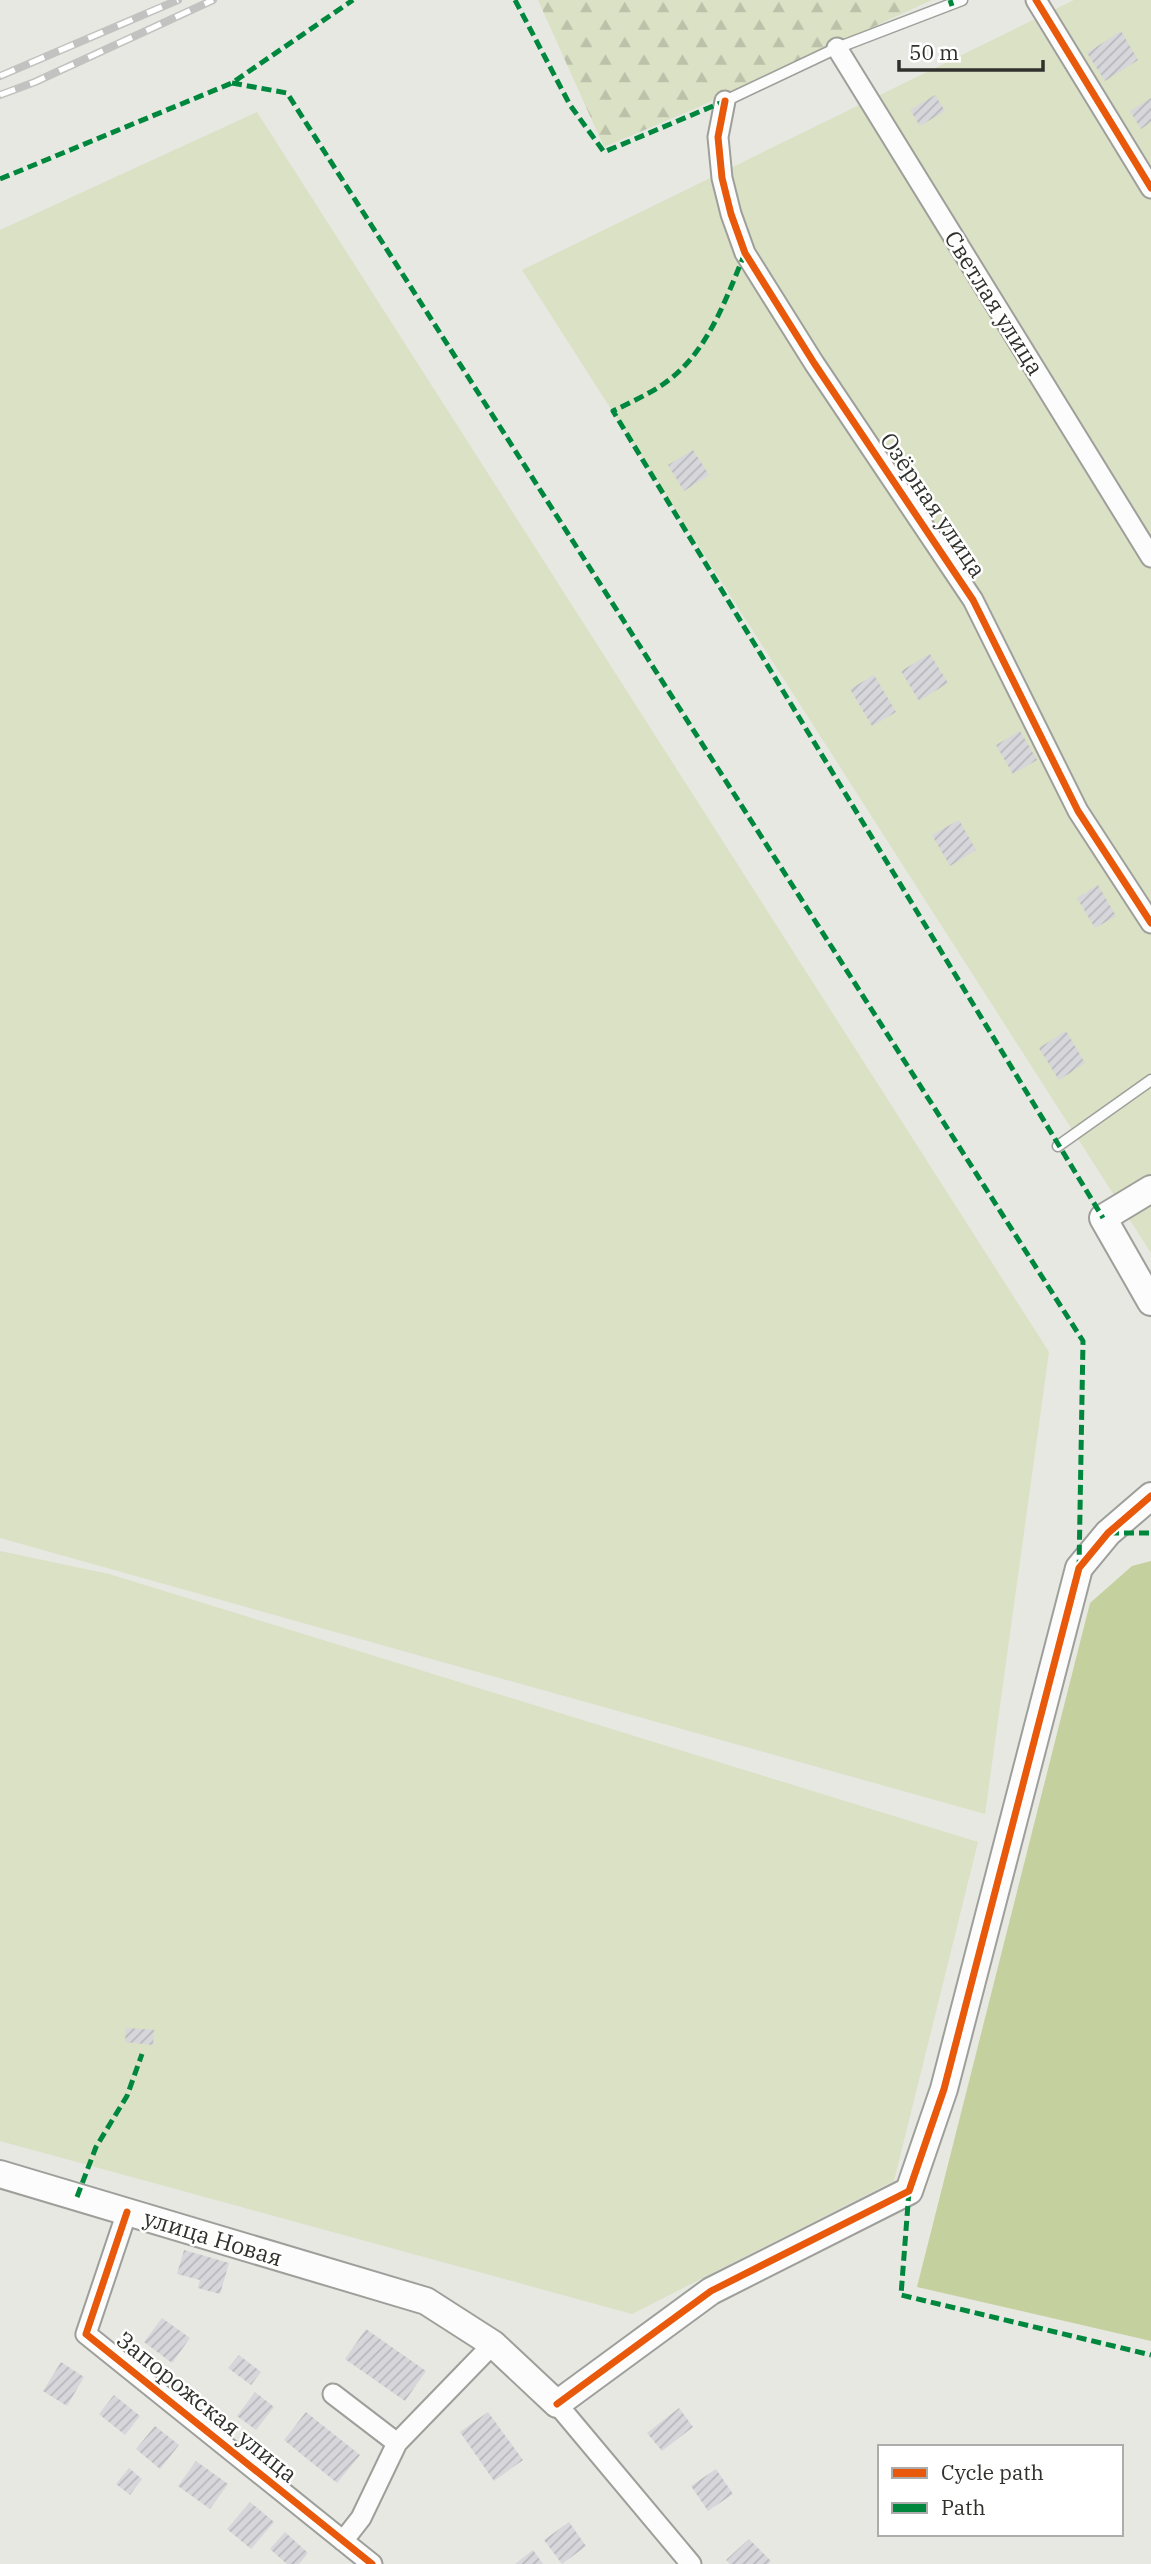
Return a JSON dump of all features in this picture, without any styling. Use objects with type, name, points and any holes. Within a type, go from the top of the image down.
[{"type":"street","points":[[1035,0],[1151,188]]},
{"type":"street","name":"Светлая улица","points":[[837,48],[1151,557]]},
{"type":"street","name":"Озёрная улица","points":[[724,101],[718,137],[722,177],[731,215],[745,253],[814,363],[973,600],[1078,811],[1151,923]]},
{"type":"street","points":[[1151,1189],[1103,1218],[1151,1302]]},
{"type":"street","points":[[691,2564],[557,2404],[710,2291],[909,2191],[944,2089],[1079,1568],[1108,1533],[1151,1496]]},
{"type":"street","name":"улица Новая","points":[[0,2174],[426,2301],[493,2344],[557,2404]]},
{"type":"street","name":"Запорожская улица","points":[[127,2212],[86,2334],[372,2564]]},
{"type":"street","points":[[342,2541],[361,2518],[397,2443],[493,2344]]},
{"type":"street","points":[[333,2394],[397,2443]]},
{"type":"lane","points":[[724,101],[837,48],[962,0]]},
{"type":"lane","points":[[1058,1146],[1151,1080]]},
{"type":"green space","points":[[538,0],[932,0],[692,110],[604,147]]},
{"type":"green space","points":[[1074,0],[1151,0],[1151,1253],[522,270]]},
{"type":"green space","points":[[257,112],[1049,1352],[985,1814],[0,1538],[0,230]]},
{"type":"green space","points":[[0,1551],[109,1574],[978,1842],[894,2181],[632,2314],[0,2141]]},
{"type":"shaded area","points":[[1151,1561],[1151,2341],[917,2287],[1090,1603],[1132,1566]]},
{"type":"building","points":[[1121,31],[1138,60],[1105,81],[1087,53]]},
{"type":"building","points":[[935,95],[945,111],[920,126],[910,110]]},
{"type":"building","points":[[1151,98],[1151,122],[1141,129],[1130,111]]},
{"type":"building","points":[[693,450],[709,475],[684,491],[668,465]]},
{"type":"building","points":[[930,654],[948,683],[919,701],[901,671]]},
{"type":"building","points":[[874,675],[896,712],[872,726],[850,689]]},
{"type":"building","points":[[1020,731],[1037,760],[1013,774],[996,745]]},
{"type":"building","points":[[959,820],[976,850],[950,866],[932,835]]},
{"type":"building","points":[[1098,885],[1116,916],[1095,928],[1077,898]]},
{"type":"building","points":[[1066,1031],[1085,1063],[1059,1080],[1039,1048]]},
{"type":"building","points":[[126,2028],[154,2030],[153,2045],[125,2042]]},
{"type":"building","points":[[184,2250],[229,2263],[220,2294],[198,2288],[200,2280],[177,2274]]},
{"type":"building","points":[[162,2318],[190,2338],[172,2363],[144,2342]]},
{"type":"building","points":[[366,2329],[426,2371],[405,2401],[345,2359]]},
{"type":"building","points":[[239,2355],[261,2372],[251,2385],[228,2368]]},
{"type":"building","points":[[61,2362],[84,2377],[67,2406],[43,2391]]},
{"type":"building","points":[[255,2392],[274,2407],[256,2430],[237,2416]]},
{"type":"building","points":[[114,2395],[140,2416],[125,2435],[99,2414]]},
{"type":"building","points":[[679,2408],[693,2427],[662,2451],[647,2433]]},
{"type":"building","points":[[306,2412],[360,2455],[337,2483],[284,2440]]},
{"type":"building","points":[[488,2412],[523,2460],[494,2481],[460,2432]]},
{"type":"building","points":[[155,2426],[179,2445],[160,2469],[136,2449]]},
{"type":"building","points":[[196,2461],[228,2484],[210,2509],[178,2486]]},
{"type":"building","points":[[129,2468],[142,2479],[130,2495],[116,2484]]},
{"type":"building","points":[[716,2469],[733,2494],[708,2511],[691,2486]]},
{"type":"building","points":[[250,2502],[274,2522],[251,2549],[227,2529]]},
{"type":"building","points":[[569,2522],[586,2546],[562,2564],[544,2540]]},
{"type":"building","points":[[285,2532],[308,2553],[299,2564],[287,2564],[270,2549]]},
{"type":"building","points":[[749,2539],[771,2561],[768,2564],[730,2564],[726,2560]]},
{"type":"building","points":[[533,2550],[543,2564],[515,2564]]},
{"type":"railway","points":[[0,76],[178,0]]},
{"type":"railway","points":[[0,95],[35,82],[213,0]]},
{"type":"marked path","points":[[0,179],[232,83],[353,0]]},
{"type":"marked path","points":[[515,0],[570,105],[604,152],[725,101]]},
{"type":"marked path","points":[[950,0],[952,6]]},
{"type":"marked path","points":[[232,83],[287,93],[1083,1341],[1079,1568]]},
{"type":"marked path","points":[[745,253],[713,326],[691,358],[678,373],[662,385],[613,411],[1103,1218]]},
{"type":"marked path","points":[[1109,1533],[1151,1533]]},
{"type":"marked path","points":[[77,2197],[96,2147],[127,2096],[142,2054]]},
{"type":"marked path","points":[[909,2191],[901,2295],[1151,2355]]},
{"type":"cycle path","points":[[1036,0],[1151,188]]},
{"type":"cycle path","points":[[725,101],[718,137],[722,178],[745,253],[814,363],[973,600],[1078,811],[1151,923]]},
{"type":"cycle path","points":[[557,2404],[711,2291],[909,2191],[944,2089],[1079,1568],[1108,1533],[1151,1496]]},
{"type":"cycle path","points":[[127,2212],[86,2334],[372,2564]]}]
